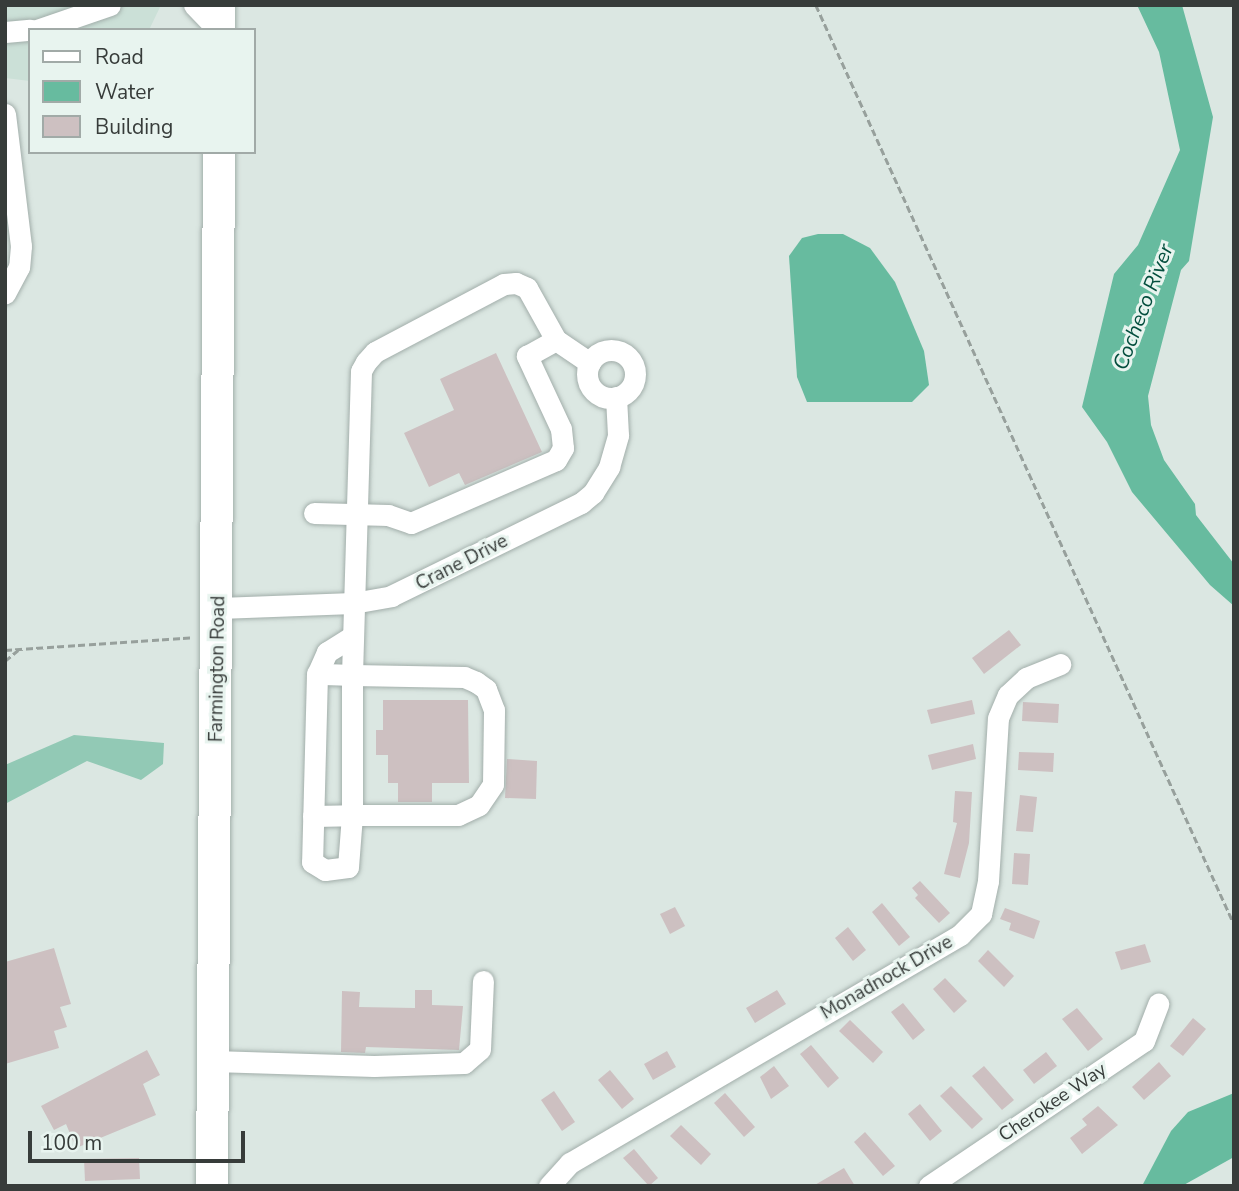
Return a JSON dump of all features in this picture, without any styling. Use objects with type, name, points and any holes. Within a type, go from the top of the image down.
[{"type":"highway","points":[[219,5],[219,28]]},
{"type":"highway","name":"Farmington Road","points":[[212,1186],[219,622],[219,154]]},
{"type":"street","points":[[43,28],[110,5]]},
{"type":"street","points":[[194,5],[217,28]]},
{"type":"street","points":[[5,32],[28,30]]},
{"type":"street","points":[[5,114],[21,246],[19,267],[5,293]]},
{"type":"street","points":[[353,636],[327,652],[317,674],[312,862],[325,870],[341,870],[351,859],[352,815],[352,675],[353,636],[353,603],[361,371],[375,352],[504,284],[527,288],[556,340],[590,363],[590,386],[601,396],[616,397]]},
{"type":"street","points":[[314,513],[388,515],[411,523],[556,460],[563,448],[561,429],[527,356],[556,340]]},
{"type":"street","name":"Crane Drive","points":[[219,622],[353,603],[409,589],[587,498],[602,482],[615,452],[616,397],[633,383],[631,361],[612,350],[598,353],[590,363]]},
{"type":"street","name":"Monadnock Drive","points":[[549,1186],[570,1163],[960,935],[981,914],[988,881],[998,718],[1008,695],[1026,678],[1060,664]]},
{"type":"street","points":[[313,816],[458,815],[479,805],[493,784],[494,710],[486,689],[464,677],[317,674]]},
{"type":"street","points":[[213,1061],[374,1066],[464,1063],[480,1049],[483,981]]},
{"type":"street","name":"Cherokee Way","points":[[934,1184],[1144,1041],[1158,1004]]},
{"type":"path","points":[[816,5],[1234,923]]},
{"type":"path","points":[[5,650],[219,622]]},
{"type":"path","points":[[5,661],[18,650]]},
{"type":"shaded area","points":[[5,5],[161,5],[150,28],[28,28],[28,81],[5,78]]},
{"type":"shaded area","points":[[74,735],[164,743],[163,764],[141,780],[87,761],[5,804],[5,765]]},
{"type":"water","name":"Cocheco River","points":[[1137,5],[1182,5],[1213,117],[1189,261],[1181,270],[1148,396],[1151,425],[1164,460],[1195,504],[1196,515],[1234,564],[1234,606],[1210,585],[1132,492],[1107,442],[1082,407],[1114,274],[1138,245],[1180,150],[1159,52]]},
{"type":"water","points":[[818,234],[843,234],[870,248],[895,282],[924,351],[929,385],[912,402],[807,402],[797,377],[789,256],[802,238]]},
{"type":"water","points":[[1234,1093],[1234,1157],[1182,1186],[1142,1186],[1171,1131],[1188,1112]]},
{"type":"building","points":[[496,353],[542,452],[465,485],[459,473],[429,487],[404,433],[454,410],[440,379]]},
{"type":"building","points":[[1009,630],[1021,645],[984,674],[972,658]]},
{"type":"building","points":[[383,700],[468,700],[469,783],[432,783],[432,802],[398,802],[398,783],[388,783],[388,755],[376,755],[376,730],[383,730]]},
{"type":"building","points":[[972,700],[975,714],[931,724],[927,710]]},
{"type":"building","points":[[1023,702],[1059,704],[1058,723],[1022,721]]},
{"type":"building","points":[[973,744],[976,759],[932,770],[928,755]]},
{"type":"building","points":[[1019,752],[1054,753],[1053,772],[1018,770]]},
{"type":"building","points":[[507,759],[537,761],[536,799],[505,798]]},
{"type":"building","points":[[955,791],[972,792],[969,843],[960,878],[944,874],[957,823],[953,822]]},
{"type":"building","points":[[1020,795],[1037,797],[1033,832],[1016,831]]},
{"type":"building","points":[[1014,853],[1030,854],[1028,885],[1012,884]]},
{"type":"building","points":[[920,881],[950,913],[939,923],[915,898],[918,895],[912,888]]},
{"type":"building","points":[[882,903],[910,937],[899,946],[872,912]]},
{"type":"building","points":[[675,907],[685,926],[670,934],[660,914]]},
{"type":"building","points":[[1005,908],[1040,921],[1034,939],[1009,930],[1011,923],[1000,919]]},
{"type":"building","points":[[848,927],[866,950],[853,961],[835,938]]},
{"type":"building","points":[[1145,944],[1151,962],[1121,970],[1115,952]]},
{"type":"building","points":[[54,948],[71,1004],[60,1007],[67,1027],[54,1031],[59,1048],[5,1064],[5,962]]},
{"type":"building","points":[[988,950],[1014,976],[1004,987],[978,961]]},
{"type":"building","points":[[945,978],[967,1001],[954,1013],[933,989]]},
{"type":"building","points":[[415,990],[432,990],[432,1005],[463,1006],[459,1050],[366,1047],[365,1053],[341,1052],[342,991],[360,992],[359,1007],[415,1008]]},
{"type":"building","points":[[777,990],[786,1004],[755,1023],[746,1008]]},
{"type":"building","points":[[903,1003],[925,1030],[913,1040],[891,1012]]},
{"type":"building","points":[[1077,1008],[1103,1039],[1088,1051],[1062,1019]]},
{"type":"building","points":[[1193,1018],[1206,1029],[1183,1056],[1170,1046]]},
{"type":"building","points":[[850,1020],[883,1052],[873,1063],[839,1031]]},
{"type":"building","points":[[811,1045],[839,1078],[828,1088],[800,1054]]},
{"type":"building","points":[[147,1050],[160,1075],[143,1084],[156,1115],[76,1148],[66,1124],[54,1130],[41,1106]]},
{"type":"building","points":[[667,1051],[676,1067],[653,1080],[644,1064]]},
{"type":"building","points":[[1046,1052],[1057,1066],[1034,1084],[1023,1070]]},
{"type":"building","points":[[1159,1062],[1171,1076],[1144,1100],[1132,1087]]},
{"type":"building","points":[[774,1066],[789,1086],[771,1099],[760,1077]]},
{"type":"building","points":[[984,1066],[1014,1100],[1002,1110],[972,1076]]},
{"type":"building","points":[[610,1070],[634,1099],[622,1109],[598,1080]]},
{"type":"building","points":[[951,1086],[983,1119],[972,1129],[940,1096]]},
{"type":"building","points":[[554,1091],[575,1122],[562,1131],[541,1100]]},
{"type":"building","points":[[725,1093],[755,1127],[744,1137],[714,1103]]},
{"type":"building","points":[[920,1104],[942,1131],[930,1141],[908,1114]]},
{"type":"building","points":[[1098,1106],[1118,1125],[1082,1154],[1070,1138],[1087,1125],[1082,1119]]},
{"type":"building","points":[[681,1125],[711,1154],[701,1165],[670,1136]]},
{"type":"building","points":[[865,1132],[895,1166],[883,1176],[854,1142]]},
{"type":"building","points":[[634,1149],[658,1178],[649,1186],[623,1158]]},
{"type":"building","points":[[139,1158],[140,1179],[85,1181],[84,1159]]},
{"type":"building","points":[[844,1168],[855,1186],[813,1186]]}]
